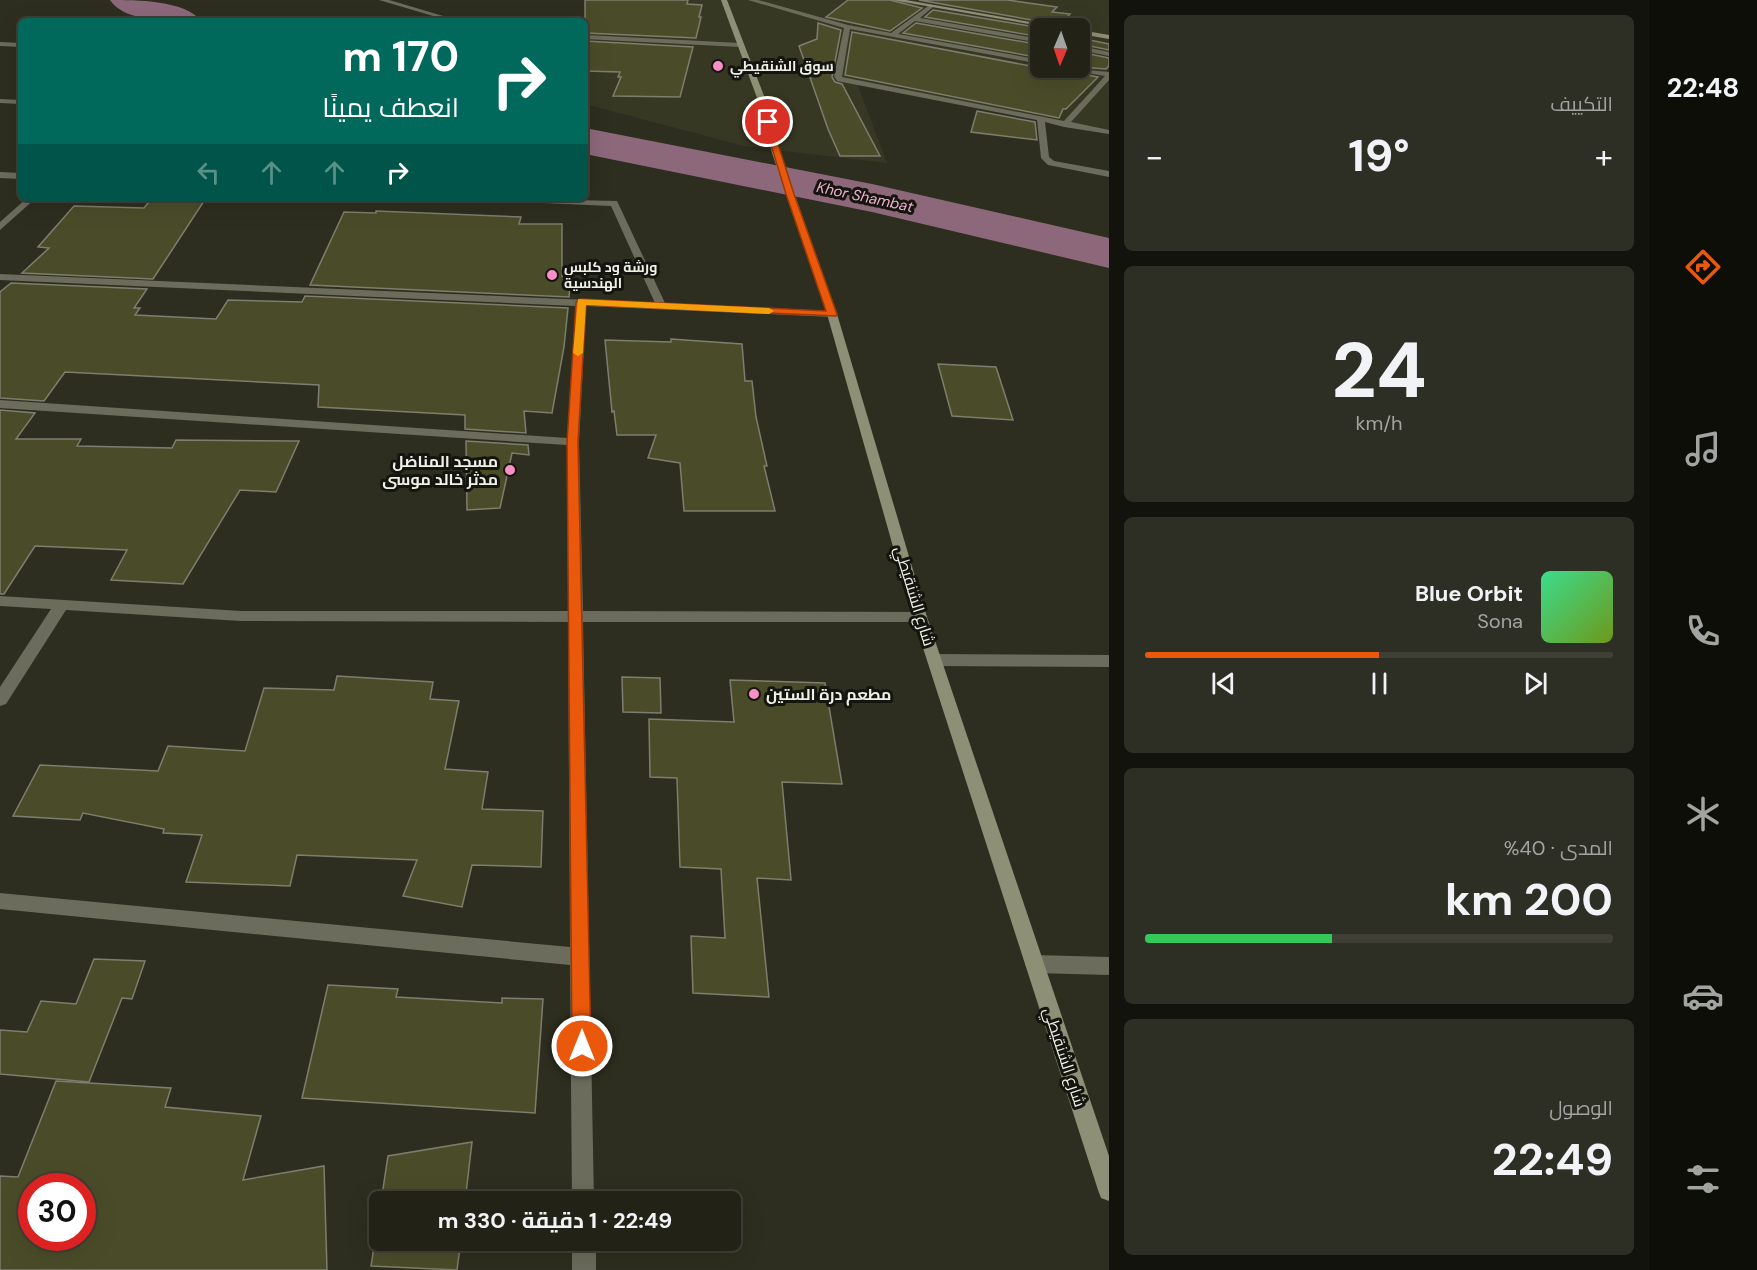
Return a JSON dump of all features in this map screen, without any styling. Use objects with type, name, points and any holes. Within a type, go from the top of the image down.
[{"type":"street","points":[[382,0],[446,18]]},
{"type":"street","name":"شارع الشنقيطي","points":[[724,0],[764,106],[776,153],[832,314],[920,616],[1109,1190]]},
{"type":"street","points":[[751,0],[847,27],[1030,60]]},
{"type":"street","points":[[895,0],[1030,23]]},
{"type":"street","points":[[893,35],[931,6]]},
{"type":"street","points":[[915,19],[1030,39]]},
{"type":"street","points":[[847,27],[838,76],[840,79],[1109,132]]},
{"type":"street","points":[[1090,34],[1109,37]]},
{"type":"street","points":[[588,37],[740,45]]},
{"type":"street","points":[[0,44],[18,45]]},
{"type":"street","points":[[1090,50],[1109,54]]},
{"type":"street","points":[[1090,72],[1109,75]]},
{"type":"street","points":[[1065,124],[1109,75]]},
{"type":"street","points":[[0,101],[18,102]]},
{"type":"street","points":[[1041,120],[1045,158],[1051,163],[1109,174]]},
{"type":"street","points":[[0,175],[18,176]]},
{"type":"street","points":[[0,226],[29,201]]},
{"type":"street","points":[[567,201],[614,203],[661,305]]},
{"type":"street","points":[[0,278],[832,314]]},
{"type":"street","points":[[581,302],[573,442],[583,1191]]},
{"type":"street","points":[[0,404],[573,442]]},
{"type":"street","points":[[0,601],[241,616],[920,616]]},
{"type":"street","points":[[0,700],[61,606]]},
{"type":"street","points":[[935,660],[1109,661]]},
{"type":"street","points":[[0,901],[581,957]]},
{"type":"street","points":[[1035,964],[1109,966]]},
{"type":"street","points":[[584,1251],[584,1270]]},
{"type":"shaded area","points":[[591,0],[1109,0],[1109,132],[857,83],[887,163],[744,146],[588,105],[588,18],[583,18]]},
{"type":"building","points":[[585,0],[688,0],[687,4],[702,5],[696,38],[588,33],[588,18],[585,18]]},
{"type":"building","points":[[848,0],[890,0],[922,8],[890,31],[826,17]]},
{"type":"building","points":[[919,0],[1008,0],[1057,7],[1052,12],[1070,14],[1066,18],[1030,20]]},
{"type":"building","points":[[933,10],[1030,26],[1030,35],[925,17]]},
{"type":"building","points":[[818,23],[841,30],[832,77],[835,82],[842,84],[880,156],[840,156],[828,129],[799,46],[817,39]]},
{"type":"building","points":[[916,23],[1030,43],[1030,56],[903,33]]},
{"type":"building","points":[[852,32],[1030,66],[1030,78],[1098,77],[1066,109],[1063,109],[1059,118],[845,75]]},
{"type":"building","points":[[1090,40],[1109,44],[1109,50],[1090,46]]},
{"type":"building","points":[[588,41],[693,47],[680,97],[613,96],[621,77],[618,77],[620,72],[588,71]]},
{"type":"building","points":[[1090,54],[1109,58],[1109,66],[1106,69],[1090,68]]},
{"type":"building","points":[[977,111],[1035,122],[1037,140],[971,132]]},
{"type":"building","points":[[150,201],[204,201],[153,279],[22,273],[49,248],[38,247],[74,206],[144,208]]},
{"type":"building","points":[[376,211],[521,217],[519,224],[562,224],[562,276],[571,277],[569,297],[310,285],[344,212],[376,213]]},
{"type":"building","points":[[11,283],[147,289],[134,308],[140,308],[135,315],[216,319],[228,300],[302,302],[305,296],[568,308],[564,347],[552,413],[524,411],[526,433],[465,429],[465,415],[318,407],[319,385],[65,372],[44,401],[0,398],[0,292]]},
{"type":"building","points":[[671,339],[742,344],[745,381],[752,381],[756,417],[767,466],[764,466],[775,511],[684,511],[680,463],[648,458],[656,435],[617,435],[614,411],[612,412],[605,340],[671,342]]},
{"type":"building","points":[[938,364],[996,367],[1013,420],[952,416]]},
{"type":"building","points":[[0,410],[35,413],[16,439],[81,439],[77,446],[172,448],[176,440],[299,441],[276,492],[240,490],[183,584],[111,580],[127,550],[35,546],[4,594],[0,594]]},
{"type":"building","points":[[466,441],[528,445],[529,455],[512,453],[500,508],[467,510]]},
{"type":"building","points":[[337,676],[433,682],[430,699],[459,701],[445,769],[488,772],[482,809],[543,811],[541,867],[472,865],[462,907],[403,896],[417,860],[297,855],[290,886],[186,882],[202,835],[163,833],[164,829],[83,813],[80,820],[13,816],[40,765],[158,771],[168,746],[245,751],[264,688],[334,690]]},
{"type":"building","points":[[622,677],[660,678],[661,713],[623,712]]},
{"type":"building","points":[[730,680],[825,683],[842,784],[782,782],[791,880],[757,878],[769,997],[693,993],[691,936],[725,938],[721,869],[680,867],[677,778],[650,777],[649,719],[734,722]]},
{"type":"building","points":[[94,959],[145,961],[132,999],[122,998],[89,1082],[0,1074],[0,1030],[27,1032],[41,1001],[76,1004]]},
{"type":"building","points":[[328,985],[398,989],[396,997],[502,1003],[502,998],[543,999],[535,1113],[302,1098]]},
{"type":"building","points":[[56,1081],[171,1088],[165,1107],[261,1116],[243,1180],[324,1166],[327,1270],[0,1270],[0,1176],[18,1177],[18,1251],[96,1251],[96,1173],[20,1173]]},
{"type":"building","points":[[472,1142],[466,1191],[383,1191],[388,1156]]},
{"type":"building","points":[[373,1251],[460,1251],[457,1270],[371,1266]]},
{"type":"waterway","name":"Khor Shambat","points":[[126,0],[176,18]]},
{"type":"waterway","name":"Khor Shambat","points":[[588,142],[872,198],[1109,253]]},
{"type":"slow traffic","points":[[578,353],[581,302],[769,311]]},
{"type":"place","name":"سوق الشنقيطي","points":[[718,66]]},
{"type":"place","name":"ورشة ود كلبس الهندسية","points":[[552,275]]},
{"type":"place","name":"مسجد المناضل مدثر خالد موسى","points":[[510,470]]},
{"type":"place","name":"مطعم درة الستين","points":[[754,694]]},
{"type":"route","points":[[582,1046],[573,442],[581,302],[832,314],[776,153],[768,122]]}]
